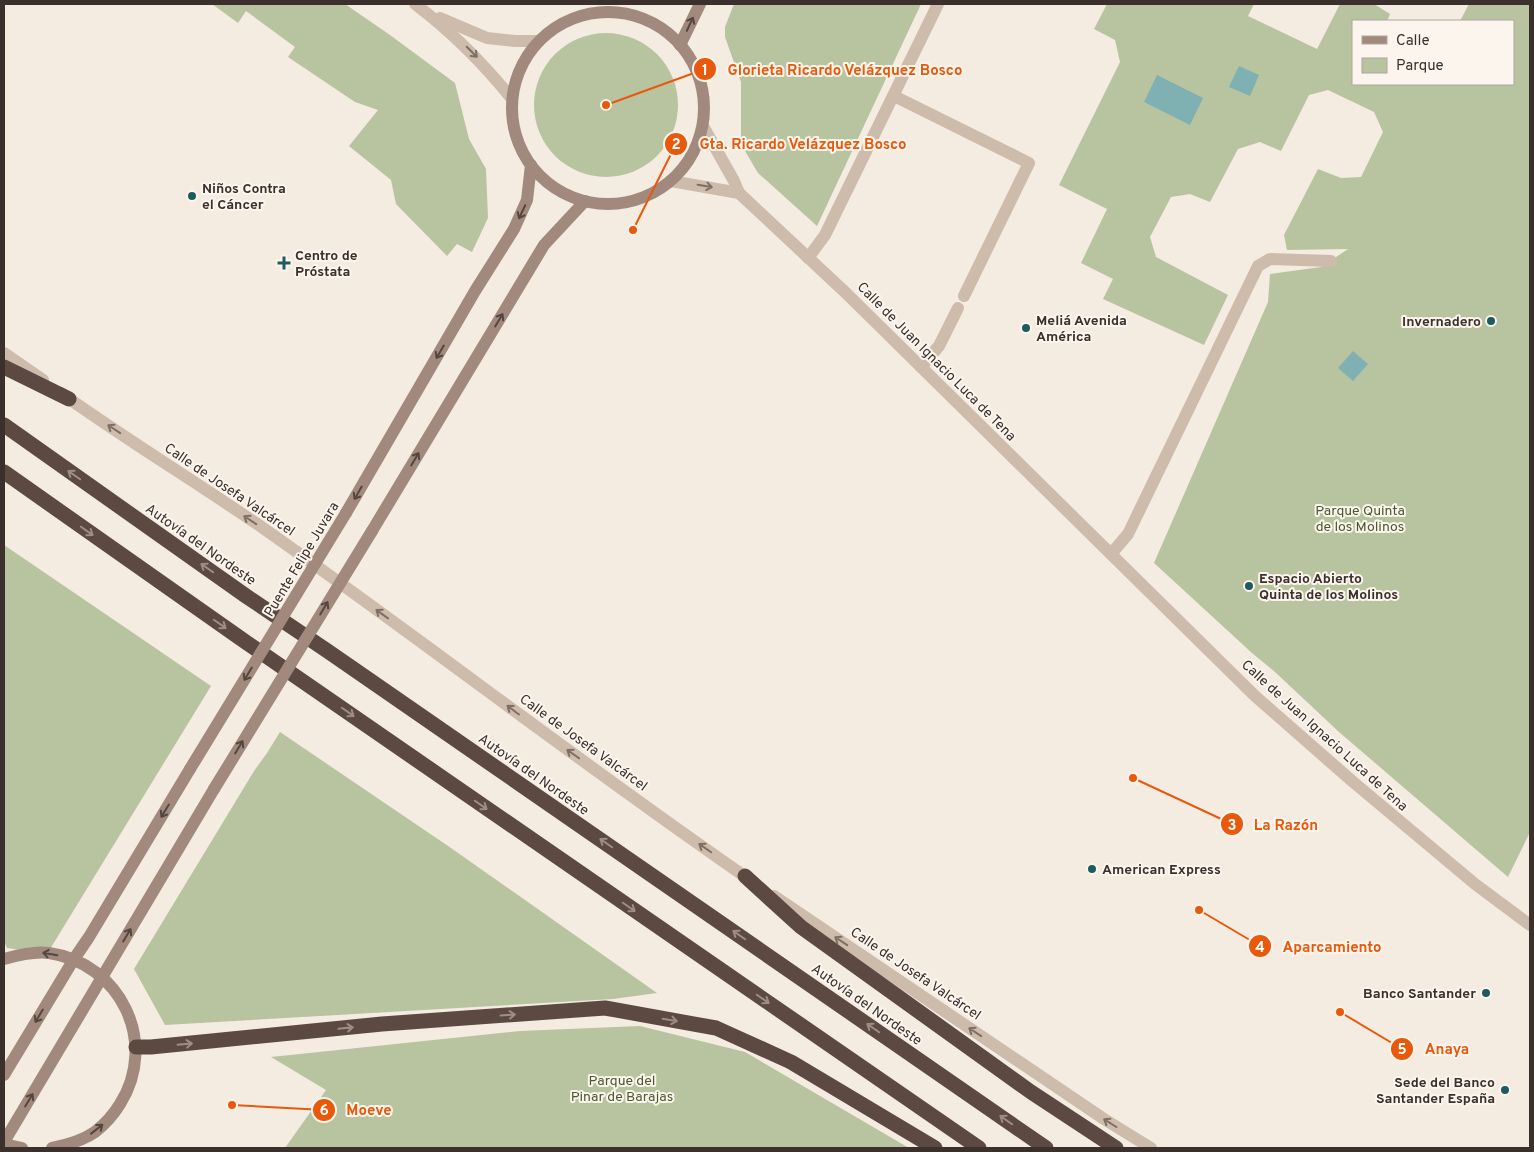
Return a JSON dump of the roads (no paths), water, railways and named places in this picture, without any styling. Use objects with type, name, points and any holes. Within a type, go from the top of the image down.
[{"type":"highway","points":[[4,368],[69,399]]},
{"type":"highway","name":"Autovía del Nordeste","points":[[4,425],[246,596],[1046,1148]]},
{"type":"highway","points":[[4,472],[240,638],[978,1148]]},
{"type":"highway","points":[[745,876],[801,927],[1031,1092],[1116,1148]]},
{"type":"highway","points":[[136,1047],[382,1024],[605,1008],[716,1028],[791,1062],[935,1148]]},
{"type":"main road","points":[[631,14],[640,4]]},
{"type":"main road","points":[[680,45],[700,4]]},
{"type":"main road","points":[[601,12],[631,14],[650,21],[666,31],[693,62],[703,90],[703,126],[696,146],[686,165],[671,180],[652,193],[631,201],[608,204],[585,201],[565,193],[546,181],[531,165],[518,141],[513,120],[512,99],[517,78],[524,60],[539,41],[551,30],[567,21],[581,15],[601,12]]},
{"type":"main road","name":"Puente Felipe Juvara","points":[[4,1075],[346,513],[475,291],[514,229],[528,200],[531,165]]},
{"type":"main road","points":[[22,1148],[4,1143],[214,789],[544,245],[585,201]]},
{"type":"main road","points":[[4,959],[22,954],[48,953],[74,959],[103,977],[120,997],[132,1021],[136,1047],[134,1070],[127,1092],[114,1114],[95,1131],[73,1144],[52,1148]]},
{"type":"street","points":[[808,258],[825,235],[938,4]]},
{"type":"street","points":[[418,6],[453,25],[487,38],[515,42],[539,41]]},
{"type":"street","points":[[418,6],[460,41],[481,62],[512,99]]},
{"type":"street","points":[[894,96],[1029,163],[939,346],[921,367]]},
{"type":"street","name":"Calle de Juan Ignacio Luca de Tena","points":[[703,126],[739,193],[846,293],[1255,696],[1475,884],[1530,925]]},
{"type":"street","points":[[671,180],[739,193]]},
{"type":"street","points":[[1111,554],[1128,534],[1258,266],[1270,259],[1331,261]]},
{"type":"street","name":"Calle de Josefa Valcárcel","points":[[4,353],[69,399],[262,528],[552,739],[745,876],[1104,1120],[1151,1148]]},
{"type":"water","points":[[1239,66],[1259,75],[1250,96],[1229,87]]},
{"type":"water","points":[[1157,75],[1203,98],[1190,125],[1144,102]]},
{"type":"water","points":[[1353,351],[1368,364],[1353,381],[1338,368]]},
{"type":"place","name":"Glorieta Ricardo Velázquez Bosco","points":[[606,105]]},
{"type":"place","name":"Niños Contra el Cáncer","points":[[192,196]]},
{"type":"place","name":"Gta. Ricardo Velázquez Bosco","points":[[633,230]]},
{"type":"place","name":"Centro de Próstata","points":[[284,263]]},
{"type":"place","name":"Invernadero","points":[[1491,321]]},
{"type":"place","name":"Meliá Avenida América","points":[[1026,328]]},
{"type":"place","name":"Espacio Abierto Quinta de los Molinos","points":[[1249,586]]},
{"type":"place","name":"La Razón","points":[[1133,778]]},
{"type":"place","name":"American Express","points":[[1092,869]]},
{"type":"place","name":"Aparcamiento","points":[[1199,910]]},
{"type":"place","name":"Banco Santander","points":[[1486,993]]},
{"type":"place","name":"Anaya","points":[[1340,1012]]},
{"type":"place","name":"Sede del Banco Santander España","points":[[1505,1090]]},
{"type":"place","name":"Moeve","points":[[232,1105]]},
{"type":"park label","name":"Parque Quinta de los Molinos","points":[[1360,518]]},
{"type":"park label","name":"Parque del Pinar de Barajas","points":[[622,1088]]}]
